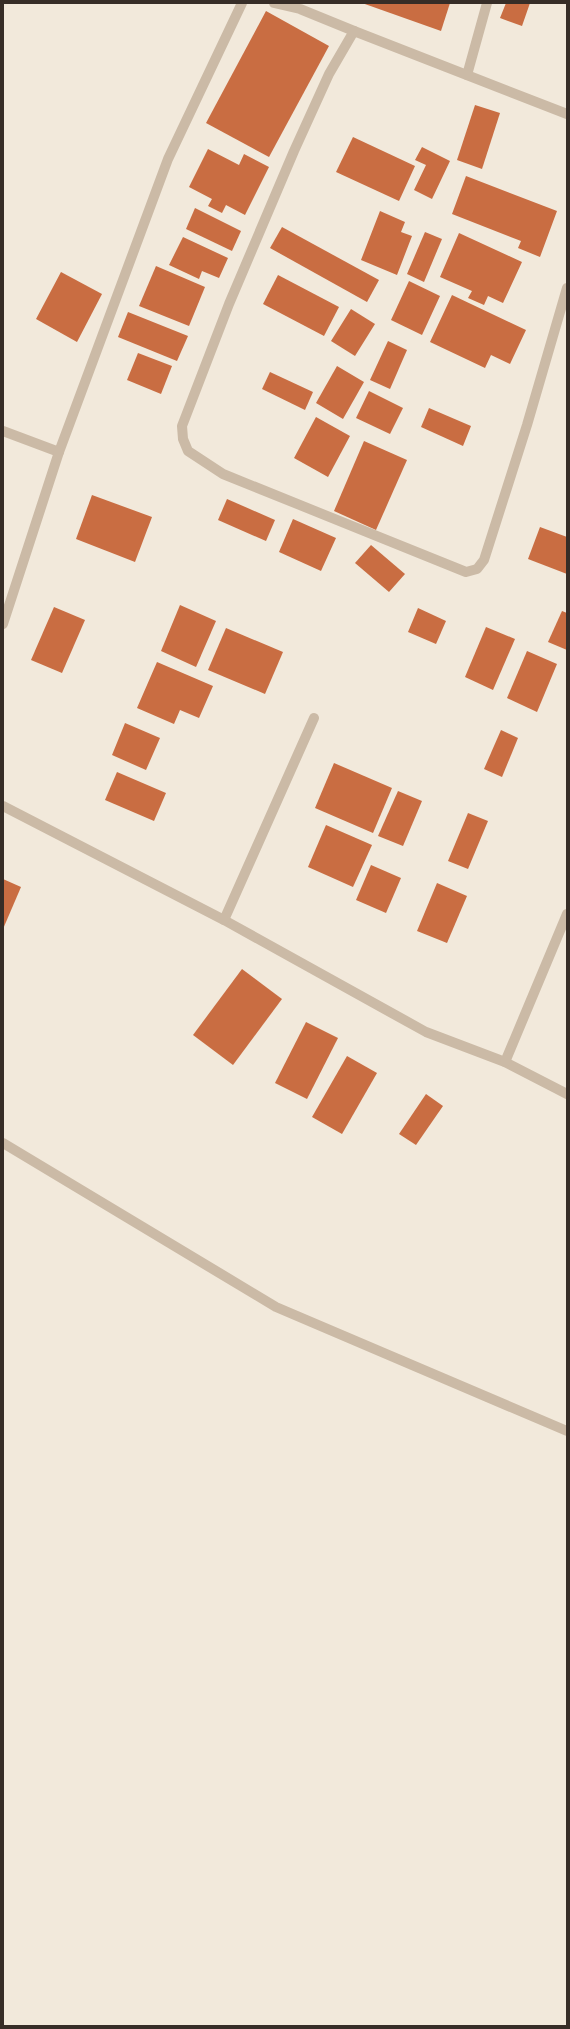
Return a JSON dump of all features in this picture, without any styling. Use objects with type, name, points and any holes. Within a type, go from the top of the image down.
[{"type":"street","points":[[3,624],[59,452],[168,159],[242,3]]},
{"type":"street","points":[[274,3],[300,9],[354,32],[567,114]]},
{"type":"street","points":[[467,75],[487,3]]},
{"type":"street","points":[[354,32],[329,74],[229,304],[182,426],[183,439],[188,451],[223,474],[237,480],[466,572],[477,569],[484,560],[527,425],[567,288]]},
{"type":"street","points":[[3,431],[59,452]]},
{"type":"street","points":[[224,920],[314,718]]},
{"type":"street","points":[[3,806],[224,920],[426,1032],[505,1062],[567,1094]]},
{"type":"street","points":[[505,1062],[567,914]]},
{"type":"street","points":[[3,1143],[276,1307],[567,1431]]},
{"type":"building","points":[[362,3],[450,3],[441,31]]},
{"type":"building","points":[[506,3],[530,3],[522,26],[500,18]]},
{"type":"building","points":[[266,11],[329,46],[269,157],[206,123]]},
{"type":"building","points":[[475,105],[500,113],[482,169],[457,160]]},
{"type":"building","points":[[353,137],[415,166],[399,201],[336,172]]},
{"type":"building","points":[[422,147],[450,161],[432,199],[414,190],[426,165],[415,160]]},
{"type":"building","points":[[208,149],[239,165],[244,154],[269,167],[245,215],[226,205],[222,213],[208,206],[212,199],[189,187]]},
{"type":"building","points":[[466,176],[557,211],[540,257],[518,248],[521,241],[452,214]]},
{"type":"building","points":[[195,208],[241,231],[232,251],[186,229]]},
{"type":"building","points":[[380,211],[405,222],[401,232],[412,236],[397,275],[361,260]]},
{"type":"building","points":[[282,227],[379,280],[367,302],[270,248]]},
{"type":"building","points":[[425,232],[442,239],[424,282],[407,274]]},
{"type":"building","points":[[459,233],[522,262],[503,303],[488,296],[484,305],[468,298],[472,291],[440,277]]},
{"type":"building","points":[[183,237],[228,258],[219,278],[202,271],[199,279],[169,265]]},
{"type":"building","points":[[156,266],[205,287],[189,326],[139,306]]},
{"type":"building","points":[[61,272],[102,294],[77,342],[36,319]]},
{"type":"building","points":[[278,275],[339,307],[324,336],[263,304]]},
{"type":"building","points":[[409,281],[440,296],[422,335],[391,320]]},
{"type":"building","points":[[452,295],[526,330],[510,364],[491,355],[485,368],[430,342]]},
{"type":"building","points":[[351,309],[375,324],[355,356],[331,341]]},
{"type":"building","points":[[128,312],[188,336],[177,361],[118,337]]},
{"type":"building","points":[[388,341],[407,350],[390,389],[370,380]]},
{"type":"building","points":[[138,353],[172,366],[161,394],[127,380]]},
{"type":"building","points":[[337,366],[364,382],[343,419],[316,403]]},
{"type":"building","points":[[270,372],[313,392],[305,410],[262,389]]},
{"type":"building","points":[[369,391],[403,408],[390,434],[356,418]]},
{"type":"building","points":[[429,408],[471,426],[463,446],[421,427]]},
{"type":"building","points":[[316,417],[350,436],[328,477],[294,458]]},
{"type":"building","points":[[364,441],[407,460],[376,530],[334,511]]},
{"type":"building","points":[[92,495],[152,517],[135,562],[76,539]]},
{"type":"building","points":[[227,499],[275,520],[266,541],[218,520]]},
{"type":"building","points":[[293,519],[336,538],[321,571],[279,552]]},
{"type":"building","points":[[540,527],[567,537],[567,574],[528,559]]},
{"type":"building","points":[[371,545],[405,574],[389,592],[355,563]]},
{"type":"building","points":[[180,605],[216,621],[196,667],[161,651]]},
{"type":"building","points":[[54,607],[85,620],[62,673],[31,660]]},
{"type":"building","points":[[418,608],[446,621],[436,644],[408,632]]},
{"type":"building","points":[[562,611],[567,613],[567,650],[548,642]]},
{"type":"building","points":[[486,627],[515,639],[493,690],[465,677]]},
{"type":"building","points":[[226,628],[283,652],[265,694],[208,670]]},
{"type":"building","points":[[527,651],[557,664],[537,712],[507,698]]},
{"type":"building","points":[[157,662],[213,686],[199,718],[180,710],[174,724],[137,708]]},
{"type":"building","points":[[125,723],[160,738],[146,770],[112,755]]},
{"type":"building","points":[[501,730],[518,738],[502,777],[484,769]]},
{"type":"building","points":[[334,763],[392,788],[373,833],[315,808]]},
{"type":"building","points":[[117,772],[166,793],[154,821],[105,800]]},
{"type":"building","points":[[398,791],[422,801],[403,846],[378,836]]},
{"type":"building","points":[[468,813],[488,821],[468,869],[448,861]]},
{"type":"building","points":[[326,825],[372,845],[353,887],[308,867]]},
{"type":"building","points":[[371,865],[401,878],[386,913],[356,900]]},
{"type":"building","points":[[3,879],[21,887],[3,929]]},
{"type":"building","points":[[437,883],[467,896],[447,943],[417,931]]},
{"type":"building","points":[[242,969],[282,999],[233,1065],[193,1035]]},
{"type":"building","points":[[306,1022],[338,1038],[307,1099],[275,1083]]},
{"type":"building","points":[[347,1056],[377,1073],[342,1134],[312,1117]]},
{"type":"building","points":[[426,1094],[443,1106],[416,1145],[399,1134]]}]
